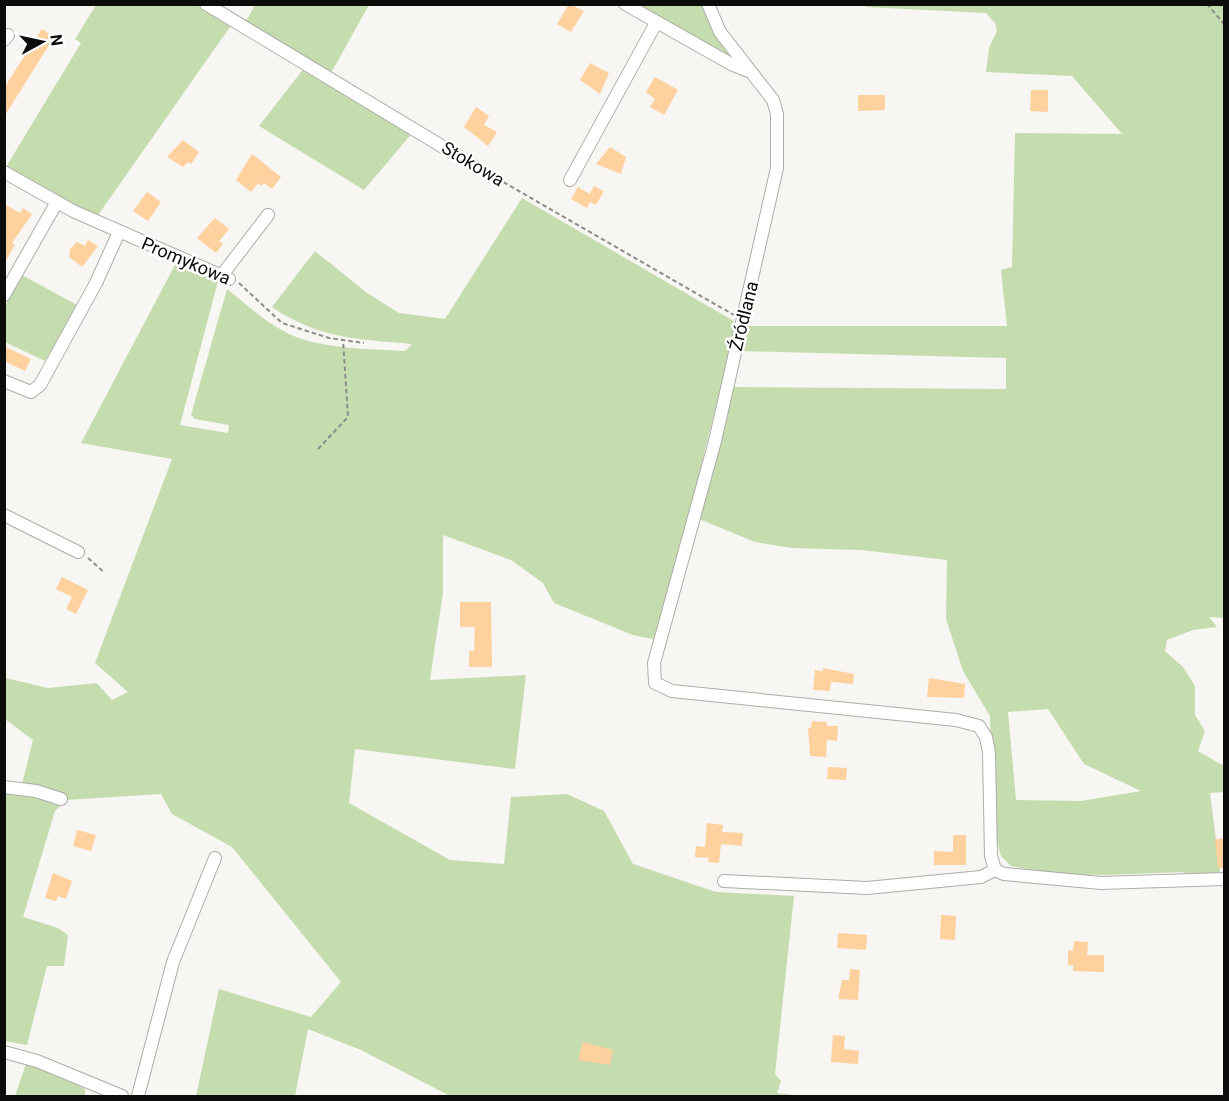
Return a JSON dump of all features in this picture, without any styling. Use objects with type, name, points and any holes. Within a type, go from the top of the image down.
[{"type":"street","name":"Stokowa","points":[[206,4],[473,165]]},
{"type":"street","points":[[625,4],[750,71]]},
{"type":"street","name":"Źródlana","points":[[708,4],[720,32],[768,90],[777,114],[777,168],[715,441],[653,673],[655,683],[672,691],[956,720],[979,726],[986,736],[989,753],[990,836],[995,870]]},
{"type":"street","points":[[570,180],[656,22]]},
{"type":"street","name":"Promykowa","points":[[4,172],[57,202],[119,232],[225,277]]},
{"type":"street","points":[[4,295],[57,202]]},
{"type":"street","points":[[225,277],[268,215]]},
{"type":"street","points":[[4,381],[31,392],[40,385],[96,284],[119,232]]},
{"type":"street","points":[[4,515],[78,552]]},
{"type":"street","points":[[4,787],[36,791],[61,799]]},
{"type":"street","points":[[138,1096],[172,962],[215,858]]},
{"type":"street","points":[[724,881],[867,888],[981,877],[995,870],[1004,874],[1091,883],[1224,879]]},
{"type":"street","points":[[4,1052],[37,1061],[122,1096]]},
{"type":"path","points":[[1207,4],[1224,24]]},
{"type":"path","name":"Stokowa","points":[[473,165],[743,320]]},
{"type":"path","name":"Promykowa","points":[[225,277],[244,284],[282,323],[343,340],[364,343]]},
{"type":"path","points":[[318,449],[348,417],[343,340]]},
{"type":"path","points":[[78,552],[105,573]]},
{"type":"green space","points":[[96,5],[199,5],[232,24],[96,218],[6,167],[81,43],[75,39]]},
{"type":"green space","points":[[255,5],[369,5],[331,73],[245,23]]},
{"type":"green space","points":[[636,5],[704,5],[738,63]]},
{"type":"green space","points":[[868,5],[1224,5],[1224,618],[1209,617],[1217,627],[1193,630],[1167,640],[1165,651],[1183,667],[1195,686],[1195,715],[1205,731],[1198,751],[1224,766],[1224,792],[1210,793],[1220,872],[1195,876],[1182,872],[1106,875],[1051,874],[1011,866],[1001,856],[994,829],[990,716],[963,671],[946,619],[947,560],[861,550],[792,548],[755,542],[699,519],[730,387],[1006,389],[1006,358],[739,351],[744,326],[1007,326],[1001,270],[1012,267],[1015,133],[1122,134],[1072,76],[986,72],[989,48],[997,31],[995,23],[986,13],[866,7]],"holes":[[[1048,709],[1084,764],[1141,791],[1081,801],[1016,800],[1008,712]]]},
{"type":"green space","points":[[305,67],[413,132],[364,190],[259,126]]},
{"type":"green space","points":[[522,198],[737,323],[657,640],[633,635],[554,603],[543,583],[511,560],[443,535],[443,592],[430,680],[526,675],[515,769],[355,749],[349,803],[450,860],[504,864],[511,797],[567,794],[604,811],[633,864],[716,892],[794,896],[775,1074],[781,1081],[777,1093],[802,1096],[450,1096],[361,1050],[308,1029],[295,1096],[196,1096],[219,989],[311,1017],[341,982],[232,847],[172,814],[161,794],[66,800],[55,811],[23,917],[58,928],[68,935],[64,966],[47,966],[27,1045],[5,1041],[5,794],[20,792],[33,740],[5,719],[5,678],[48,688],[97,683],[112,700],[128,692],[95,663],[172,459],[81,443],[176,263],[218,281],[180,425],[228,433],[229,425],[195,419],[191,415],[227,289],[271,323],[300,338],[344,347],[405,351],[412,344],[339,336],[306,326],[272,307],[315,251],[367,293],[399,313],[445,319]]},
{"type":"green space","points":[[22,275],[77,305],[45,361],[5,342],[5,306]]},
{"type":"green space","points":[[27,1061],[85,1089],[85,1096],[15,1096]]},
{"type":"building","points":[[569,4],[584,11],[571,32],[557,24]]},
{"type":"building","points":[[42,29],[54,37],[4,117],[4,88]]},
{"type":"building","points":[[590,63],[609,73],[600,94],[580,80]]},
{"type":"building","points":[[655,77],[678,90],[664,115],[650,107],[655,99],[646,92]]},
{"type":"building","points":[[1031,90],[1048,90],[1048,112],[1030,111]]},
{"type":"building","points":[[858,95],[885,95],[885,110],[858,111]]},
{"type":"building","points":[[476,107],[489,116],[484,125],[497,132],[488,146],[464,127]]},
{"type":"building","points":[[183,140],[199,152],[191,164],[188,162],[183,167],[167,157]]},
{"type":"building","points":[[610,147],[626,157],[621,174],[596,164]]},
{"type":"building","points":[[252,154],[281,177],[272,189],[264,183],[261,186],[258,183],[251,192],[236,180]]},
{"type":"building","points":[[594,186],[604,191],[596,205],[590,202],[587,208],[571,199],[578,187],[590,194]]},
{"type":"building","points":[[147,192],[161,202],[148,221],[133,211]]},
{"type":"building","points":[[4,204],[20,213],[23,208],[32,214],[12,243],[15,245],[4,264]]},
{"type":"building","points":[[215,218],[229,229],[219,241],[223,244],[216,253],[197,238]]},
{"type":"building","points":[[88,240],[98,246],[82,267],[69,257],[70,249],[77,242],[85,246]]},
{"type":"building","points":[[4,346],[31,359],[25,371],[4,361]]},
{"type":"building","points":[[62,577],[88,590],[76,614],[66,609],[72,597],[56,589]]},
{"type":"building","points":[[460,602],[491,602],[492,667],[469,667],[469,651],[474,651],[475,627],[460,627]]},
{"type":"building","points":[[823,668],[854,674],[853,684],[831,682],[830,691],[813,690],[815,670],[823,671]]},
{"type":"building","points":[[929,678],[965,684],[964,698],[927,697]]},
{"type":"building","points":[[812,721],[827,722],[827,726],[838,726],[837,741],[827,740],[826,757],[810,756],[808,728],[811,728]]},
{"type":"building","points":[[828,767],[847,768],[846,780],[827,779]]},
{"type":"building","points":[[707,823],[723,825],[722,832],[743,833],[742,846],[721,844],[719,863],[708,862],[709,858],[695,857],[696,846],[705,847]]},
{"type":"building","points":[[77,830],[96,835],[91,851],[73,846]]},
{"type":"building","points":[[953,835],[966,835],[966,865],[934,865],[934,851],[953,852]]},
{"type":"building","points":[[1224,838],[1224,868],[1218,868],[1215,839]]},
{"type":"building","points":[[53,873],[72,881],[66,899],[58,896],[56,901],[45,898]]},
{"type":"building","points":[[941,915],[956,916],[955,940],[940,939]]},
{"type":"building","points":[[838,933],[867,935],[866,950],[837,948]]},
{"type":"building","points":[[1074,941],[1088,942],[1087,955],[1104,955],[1104,972],[1073,971],[1073,965],[1068,965],[1068,950],[1073,951]]},
{"type":"building","points":[[850,969],[860,970],[858,1000],[838,999],[842,980],[849,980]]},
{"type":"building","points":[[833,1035],[845,1036],[844,1049],[859,1051],[858,1064],[831,1062]]},
{"type":"building","points":[[583,1042],[613,1050],[610,1065],[578,1060]]}]
